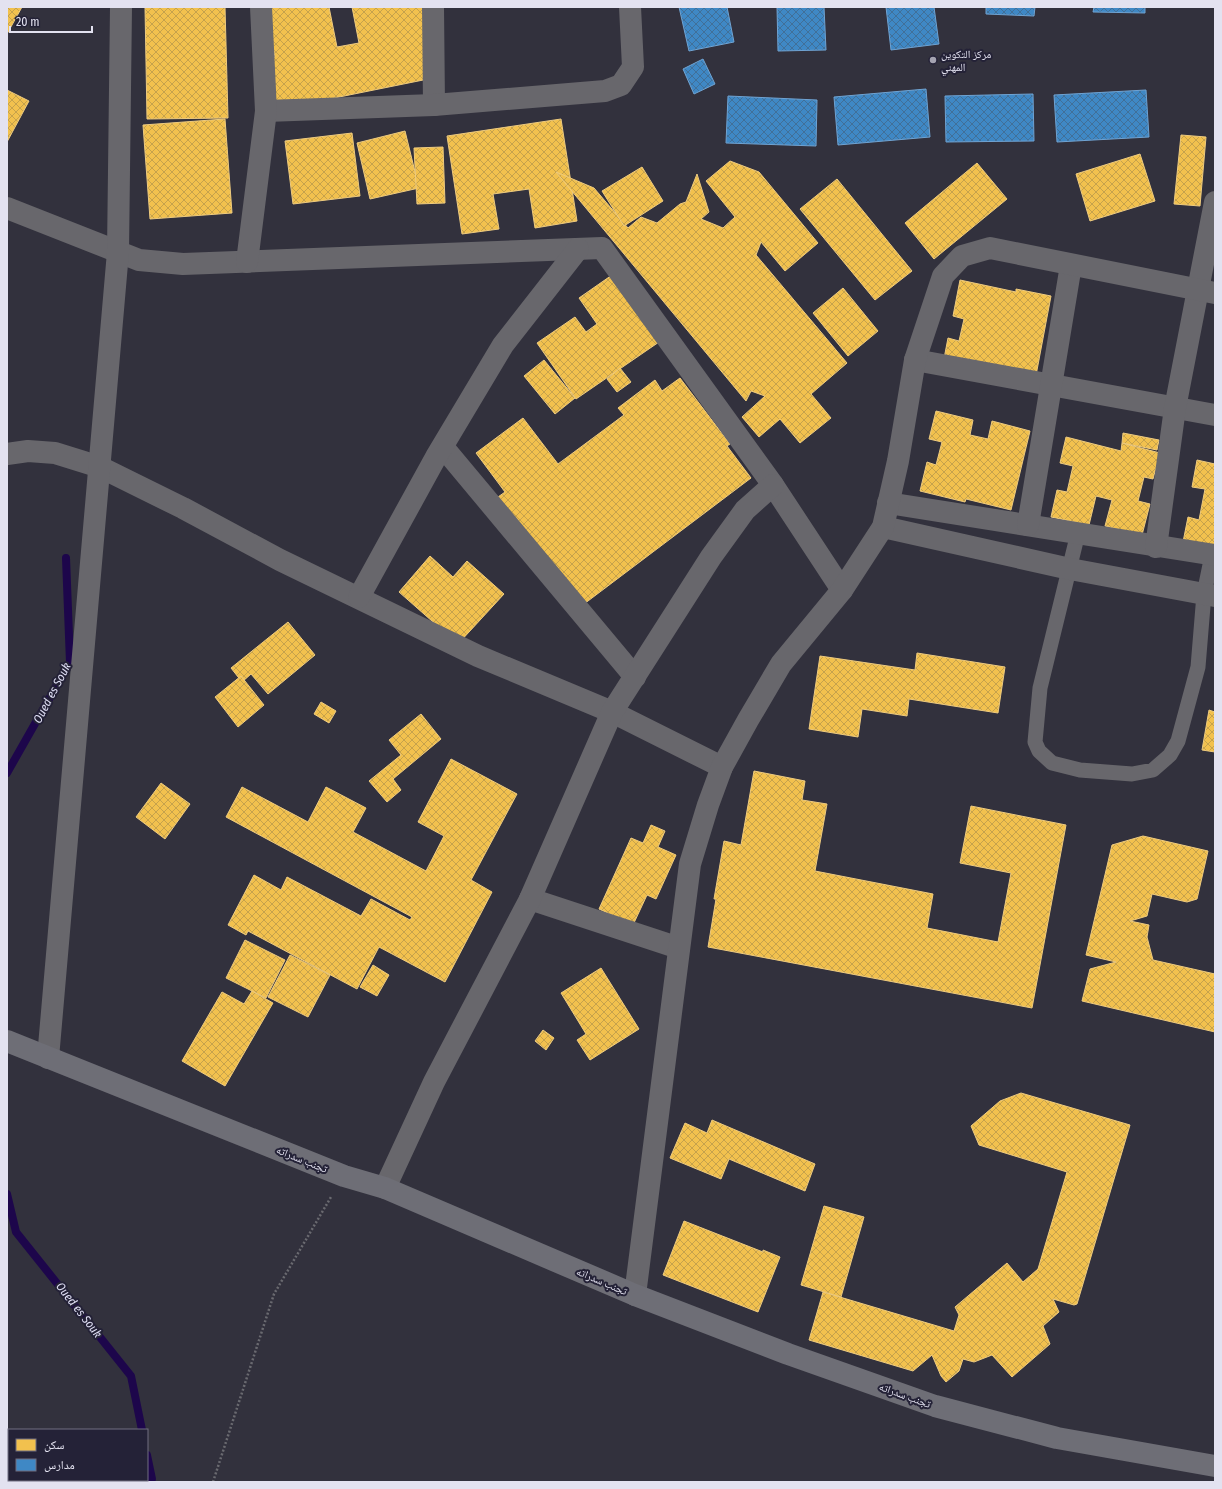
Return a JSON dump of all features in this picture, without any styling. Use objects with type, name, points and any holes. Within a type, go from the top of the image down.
[{"type":"highway","name":"تجنب سدراته","points":[[10,1042],[344,1176],[385,1188],[634,1295],[788,1354],[934,1406],[1057,1438],[1215,1466]]},
{"type":"street","points":[[48,1058],[118,252],[121,7]]},
{"type":"street","points":[[247,262],[266,111],[261,7]]},
{"type":"street","points":[[433,7],[434,104]]},
{"type":"street","points":[[266,111],[434,104],[605,91],[621,85],[634,67],[630,7]]},
{"type":"street","points":[[1156,546],[1175,408],[1207,291],[1215,202]]},
{"type":"street","points":[[7,208],[139,260],[183,264],[602,248],[774,485],[842,590]]},
{"type":"street","points":[[634,1295],[690,864],[722,767],[748,720],[781,664],[842,590],[883,527],[898,461],[915,360],[943,276],[962,256],[990,248],[1207,291]]},
{"type":"street","points":[[359,598],[443,447],[503,345],[578,249]]},
{"type":"street","points":[[1028,525],[1071,265]]},
{"type":"street","points":[[915,360],[1215,415]]},
{"type":"street","points":[[443,447],[634,677]]},
{"type":"street","points":[[7,454],[28,451],[55,453],[100,468],[183,508],[280,560],[478,656],[612,712],[722,767]]},
{"type":"street","points":[[385,1188],[434,1082],[530,899],[612,712],[711,557],[745,510],[774,485]]},
{"type":"street","points":[[888,503],[1213,555]]},
{"type":"street","points":[[883,527],[906,534],[1070,569],[1209,595]]},
{"type":"street","points":[[530,899],[679,948]]},
{"type":"lane","points":[[1078,533],[1040,688],[1035,742],[1039,751],[1052,763],[1080,770],[1132,774],[1153,770],[1170,755],[1178,741],[1198,667],[1209,595],[1213,555]]},
{"type":"path","points":[[213,1482],[274,1294],[344,1176]]},
{"type":"building: سكن","points":[[7,7],[22,7],[7,34]]},
{"type":"building: سكن","points":[[145,7],[225,7],[228,118],[147,119]]},
{"type":"building: سكن","points":[[265,7],[329,7],[337,47],[359,43],[352,7],[429,7],[443,76],[270,111],[260,60],[275,57]]},
{"type":"building: سكن","points":[[7,90],[29,101],[7,142]]},
{"type":"building: سكن","points":[[225,119],[232,213],[150,219],[143,125]]},
{"type":"building: سكن","points":[[561,119],[577,221],[535,228],[529,189],[493,194],[499,229],[462,234],[447,136]]},
{"type":"building: سكن","points":[[405,131],[419,188],[370,199],[357,143]]},
{"type":"building: سكن","points":[[352,133],[360,196],[293,204],[285,141]]},
{"type":"building: سكن","points":[[1181,135],[1206,137],[1200,206],[1174,204]]},
{"type":"building: سكن","points":[[443,147],[445,203],[417,204],[414,148]]},
{"type":"building: سكن","points":[[1140,154],[1155,201],[1090,221],[1076,174]]},
{"type":"building: سكن","points":[[730,161],[759,172],[818,243],[785,271],[761,242],[756,255],[847,363],[811,394],[831,418],[800,443],[780,419],[759,437],[742,417],[765,396],[751,391],[746,401],[556,172],[594,188],[628,228],[641,217],[657,223],[680,204],[686,202],[697,174],[709,212],[701,219],[723,228],[735,217],[706,181]]},
{"type":"building: سكن","points":[[977,163],[1007,199],[934,259],[905,223]]},
{"type":"building: سكن","points":[[642,167],[663,201],[624,226],[602,191]]},
{"type":"building: سكن","points":[[837,179],[912,271],[875,300],[800,209]]},
{"type":"building: سكن","points":[[612,275],[659,342],[576,399],[537,343],[575,317],[586,332],[597,324],[579,298]]},
{"type":"building: سكن","points":[[960,280],[1016,292],[1016,289],[1051,296],[1034,386],[942,369],[948,338],[959,341],[964,319],[953,316]]},
{"type":"building: سكن","points":[[843,288],[878,331],[848,356],[813,313]]},
{"type":"building: سكن","points":[[544,360],[575,398],[555,414],[524,376]]},
{"type":"building: سكن","points":[[620,368],[631,382],[617,392],[607,379]]},
{"type":"building: سكن","points":[[680,378],[730,444],[727,446],[751,478],[580,607],[498,497],[505,492],[476,453],[523,418],[558,464],[624,415],[618,408],[655,380],[662,391]]},
{"type":"building: سكن","points":[[936,411],[973,420],[970,435],[988,439],[992,421],[1030,431],[1011,510],[966,499],[965,502],[920,491],[927,462],[936,465],[942,442],[929,439]]},
{"type":"building: سكن","points":[[1123,433],[1159,440],[1157,450],[1122,443]]},
{"type":"building: سكن","points":[[1066,437],[1121,451],[1122,443],[1160,453],[1153,479],[1144,477],[1138,501],[1150,504],[1142,535],[1105,526],[1112,500],[1096,496],[1089,525],[1051,517],[1057,490],[1067,492],[1073,466],[1060,463]]},
{"type":"building: سكن","points":[[1197,460],[1215,464],[1215,548],[1183,542],[1188,517],[1199,520],[1205,489],[1192,487]]},
{"type":"building: سكن","points":[[430,556],[453,577],[467,561],[504,594],[458,644],[399,592]]},
{"type":"building: سكن","points":[[288,622],[315,655],[268,694],[251,674],[242,682],[231,668]]},
{"type":"building: سكن","points":[[917,653],[1005,667],[998,713],[909,699],[907,716],[862,709],[858,737],[809,729],[820,656],[915,670]]},
{"type":"building: سكن","points":[[241,676],[264,705],[238,727],[215,697]]},
{"type":"building: سكن","points":[[321,702],[336,711],[329,723],[314,714]]},
{"type":"building: سكن","points":[[1209,710],[1215,712],[1215,752],[1202,750]]},
{"type":"building: سكن","points":[[421,714],[441,739],[393,779],[401,790],[387,802],[369,781],[401,755],[389,740]]},
{"type":"building: سكن","points":[[451,759],[517,794],[471,880],[492,892],[445,982],[379,947],[357,989],[248,931],[246,935],[228,925],[254,875],[281,890],[287,877],[361,916],[371,899],[410,920],[412,917],[226,817],[242,787],[308,822],[326,787],[366,808],[353,832],[426,871],[444,836],[418,822]]},
{"type":"building: سكن","points":[[754,771],[805,781],[802,800],[827,804],[815,871],[933,894],[927,928],[998,942],[1011,873],[960,863],[971,806],[1066,825],[1032,1008],[708,947],[716,899],[714,899],[724,841],[741,845]]},
{"type":"building: سكن","points":[[161,783],[190,804],[165,839],[136,817]]},
{"type":"building: سكن","points":[[651,825],[665,831],[658,847],[676,855],[656,899],[647,895],[633,925],[599,909],[631,838],[643,843]]},
{"type":"building: سكن","points":[[1143,836],[1208,851],[1197,899],[1187,902],[1152,894],[1147,916],[1130,921],[1149,925],[1147,937],[1153,960],[1215,974],[1215,1032],[1082,1001],[1090,969],[1116,962],[1086,955],[1112,845]]},
{"type":"building: سكن","points":[[245,940],[285,960],[266,998],[226,978]]},
{"type":"building: سكن","points":[[290,955],[330,975],[308,1017],[268,997]]},
{"type":"building: سكن","points":[[373,965],[389,975],[377,996],[360,987]]},
{"type":"building: سكن","points":[[601,968],[639,1029],[590,1060],[577,1040],[586,1034],[561,993]]},
{"type":"building: سكن","points":[[252,991],[273,1003],[225,1086],[182,1061],[222,992],[244,1004]]},
{"type":"building: سكن","points":[[543,1030],[554,1038],[546,1050],[535,1041]]},
{"type":"building: سكن","points":[[1021,1093],[1130,1125],[1077,1304],[1074,1305],[1053,1299],[1059,1312],[1043,1326],[1050,1344],[1012,1377],[992,1355],[974,1362],[963,1359],[959,1371],[946,1382],[941,1376],[932,1355],[913,1371],[809,1340],[823,1292],[954,1331],[959,1315],[955,1307],[1007,1263],[1023,1282],[1038,1269],[1067,1172],[979,1145],[971,1126],[1000,1101]]},
{"type":"building: سكن","points":[[712,1120],[815,1164],[805,1191],[729,1159],[721,1179],[670,1158],[685,1123],[707,1133]]},
{"type":"building: سكن","points":[[824,1206],[864,1217],[841,1297],[801,1285]]},
{"type":"building: سكن","points":[[684,1221],[763,1252],[763,1250],[780,1257],[758,1312],[663,1275]]},
{"type":"building: مدارس","points":[[679,7],[727,7],[734,42],[689,51]]},
{"type":"building: مدارس","points":[[777,7],[824,7],[826,50],[778,51]]},
{"type":"building: مدارس","points":[[886,7],[934,7],[939,44],[891,50]]},
{"type":"building: مدارس","points":[[986,7],[1035,7],[1034,16],[986,14]]},
{"type":"building: مدارس","points":[[1094,7],[1145,7],[1145,13],[1093,12]]},
{"type":"building: مدارس","points":[[703,59],[715,84],[694,94],[683,69]]},
{"type":"building: مدارس","points":[[926,89],[930,137],[838,145],[834,97]]},
{"type":"building: مدارس","points":[[1146,90],[1149,137],[1057,142],[1054,95]]},
{"type":"building: مدارس","points":[[1033,94],[1034,141],[946,142],[945,96]]},
{"type":"building: مدارس","points":[[728,96],[817,100],[816,146],[726,143]]},
{"type":"waterway","name":"Oued es Souk","points":[[7,773],[70,662],[66,558]]},
{"type":"waterway","name":"Oued es Souk","points":[[7,1194],[16,1232],[131,1376],[142,1429]]},
{"type":"waterway","name":"Oued es Souk","points":[[148,1460],[152,1479],[149,1482]]},
{"type":"place","name":"مركز التكوين المهني","points":[[933,60]]}]
